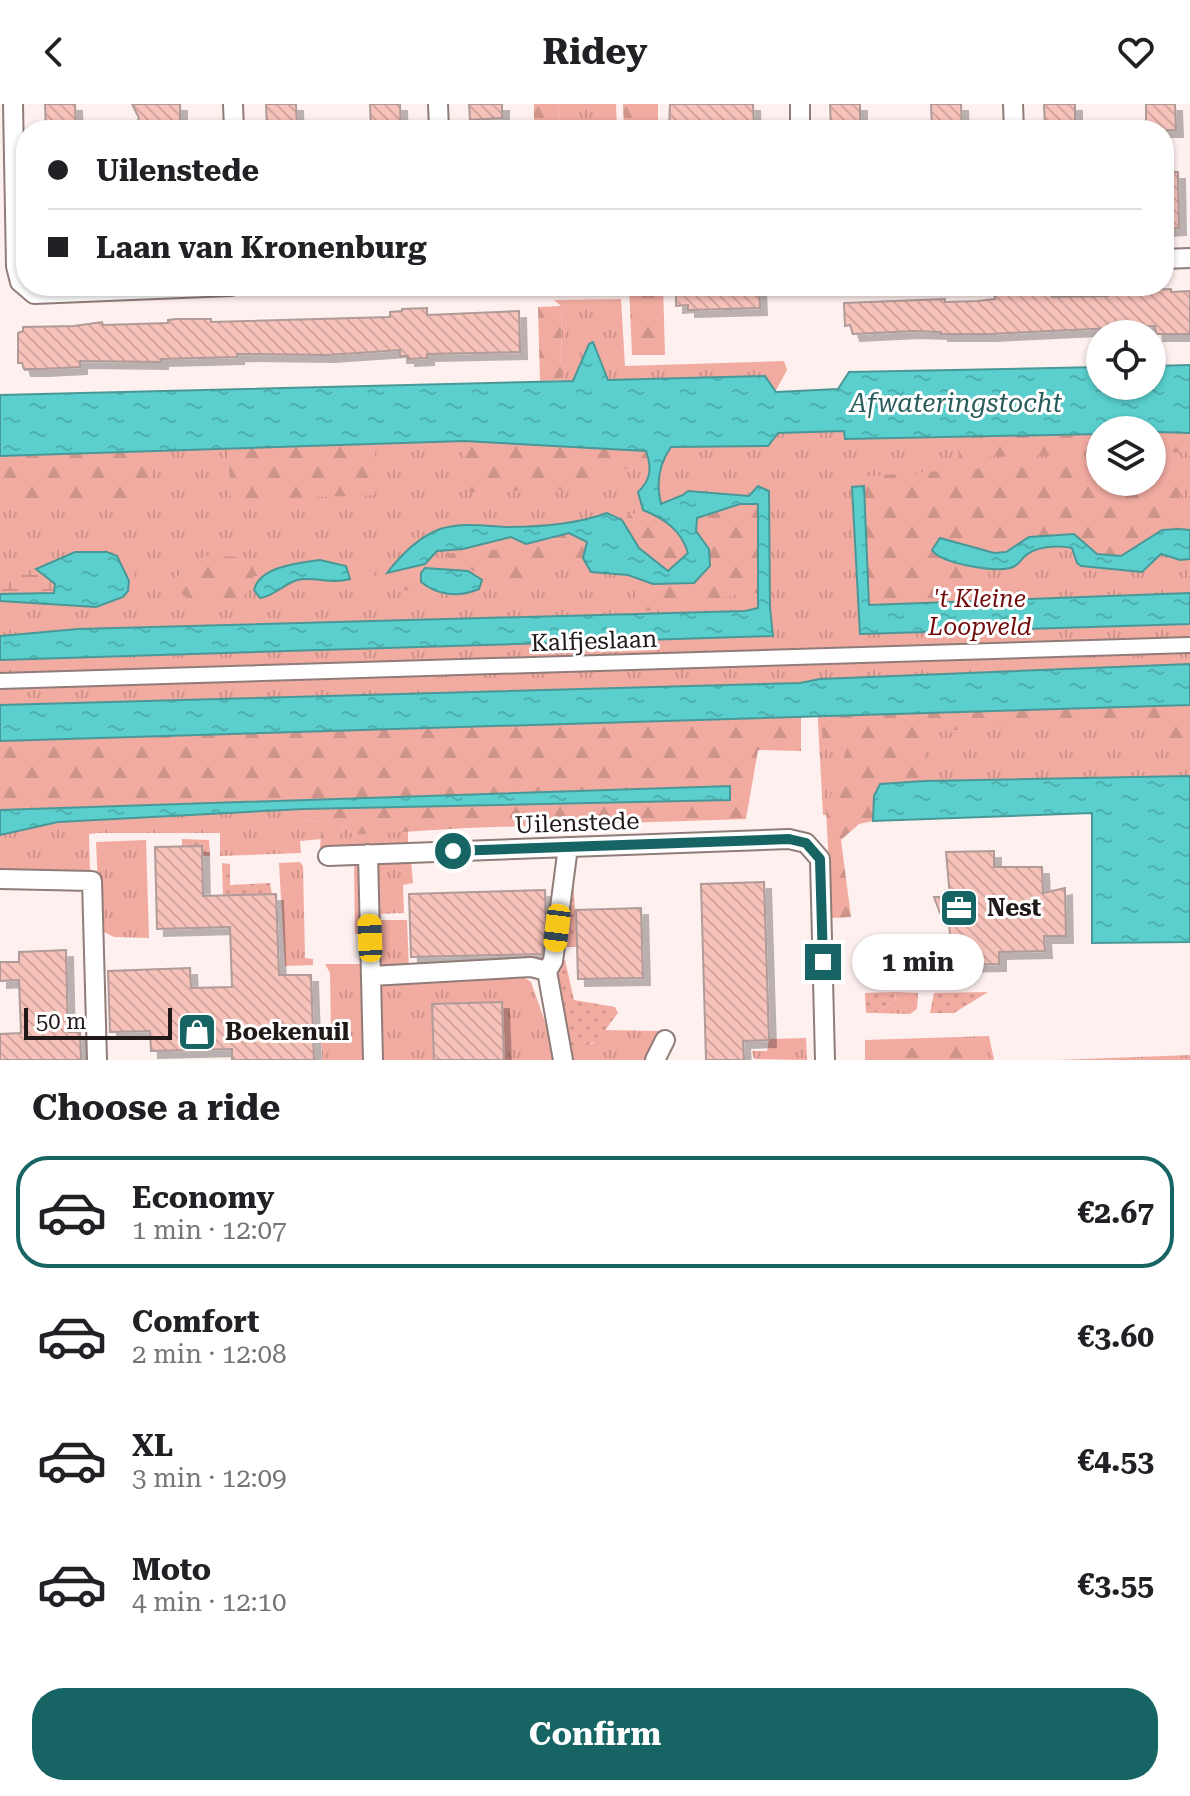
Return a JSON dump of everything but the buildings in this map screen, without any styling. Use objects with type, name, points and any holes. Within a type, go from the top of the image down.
[{"type":"street","points":[[13,104],[16,266]]},
{"type":"street","name":"Kalfjeslaan","points":[[0,681],[1190,645]]},
{"type":"street","name":"Uilenstede","points":[[328,856],[789,839],[806,843],[820,859],[825,1060]]},
{"type":"street","points":[[563,1060],[547,971],[553,961],[568,847]]},
{"type":"street","points":[[368,854],[373,1060]]},
{"type":"street","points":[[0,879],[92,881],[97,1060]]},
{"type":"street","points":[[371,976],[531,967],[547,971]]},
{"type":"street","points":[[655,1060],[665,1040]]},
{"type":"green space","points":[[534,104],[558,104],[559,120],[534,120]]},
{"type":"green space","points":[[558,104],[616,104],[617,120],[559,120]]},
{"type":"green space","points":[[623,104],[658,104],[658,120],[624,120]]},
{"type":"green space","points":[[629,296],[663,296],[665,355],[632,355]]},
{"type":"green space","points":[[621,299],[625,366],[784,361],[787,370],[775,392],[765,376],[608,380],[593,342],[589,344],[573,381],[562,380],[561,306],[554,300]]},
{"type":"green space","points":[[561,306],[562,380],[540,381],[538,307]]},
{"type":"green space","name":"'t Kleine Loopveld","points":[[1166,427],[1190,427],[1190,792],[869,816],[823,815],[816,684],[0,710],[0,454],[775,429],[1086,428],[1086,496],[1166,496]]},
{"type":"green space","points":[[1190,433],[1190,452],[1166,453],[1166,434]]},
{"type":"green space","points":[[1086,434],[1086,454],[959,458],[956,437]]},
{"type":"green space","points":[[464,441],[647,451],[651,466],[634,465],[583,489],[468,492]]},
{"type":"green space","points":[[375,443],[375,495],[231,500],[228,449]]},
{"type":"green space","points":[[151,451],[152,502],[0,507],[0,456]]},
{"type":"green space","points":[[1086,466],[1086,496],[1099,496],[1109,509],[1115,496],[1166,496],[1166,472],[1190,472],[1190,481],[1177,501],[1190,503],[1190,530],[1162,530],[1122,556],[1097,554],[1074,534],[1029,537],[1006,552],[994,553],[940,538],[960,564],[988,568],[989,599],[869,605],[864,486],[852,487],[854,477],[986,468]]},
{"type":"green space","points":[[661,478],[686,478],[688,491],[661,504],[657,487]]},
{"type":"green space","points":[[641,504],[643,510],[671,526],[685,545],[688,553],[668,571],[639,548],[622,520],[637,512]]},
{"type":"green space","points":[[740,504],[759,504],[758,594],[748,591],[685,609],[642,611],[628,575],[653,584],[709,549],[696,531],[697,518]]},
{"type":"green space","points":[[569,533],[587,542],[583,558],[554,558],[537,580],[487,585],[481,575],[442,554],[505,549],[511,537],[526,544]]},
{"type":"green space","points":[[207,555],[280,560],[283,576],[254,576],[242,601],[187,598],[168,584]]},
{"type":"green space","points":[[133,562],[136,593],[114,593],[116,566]]},
{"type":"green space","points":[[337,564],[370,570],[386,588],[339,576]]},
{"type":"green space","points":[[421,568],[445,588],[438,598],[391,587],[399,571]]},
{"type":"green space","points":[[36,569],[55,584],[55,593],[0,594],[0,576]]},
{"type":"green space","points":[[1190,705],[1190,754],[1138,726],[1013,727],[922,732],[925,781],[880,784],[874,796],[873,821],[859,824],[841,840],[851,917],[832,918],[826,810],[849,742],[823,742],[821,715]]},
{"type":"green space","points":[[801,716],[801,751],[758,750],[746,819],[466,828],[354,835],[344,826],[333,847],[320,848],[322,822],[303,819],[303,809],[729,800],[730,786],[0,810],[0,741]]},
{"type":"green space","points":[[303,809],[304,819],[322,822],[322,839],[300,841],[301,853],[220,856],[220,833],[100,833],[89,834],[90,872],[0,874],[0,835],[57,822]]},
{"type":"green space","points":[[344,826],[354,835],[408,830],[408,844],[333,847]]},
{"type":"green space","points":[[182,839],[209,840],[210,856],[202,856],[182,847]]},
{"type":"green space","points":[[146,840],[149,938],[114,937],[104,932],[99,912],[96,842]]},
{"type":"green space","points":[[411,860],[413,883],[403,885],[404,913],[375,914],[373,874],[379,862]]},
{"type":"green space","points":[[300,862],[303,866],[305,958],[313,959],[313,965],[285,966],[279,863]]},
{"type":"green space","points":[[222,863],[230,864],[230,885],[270,883],[272,894],[223,895]]},
{"type":"green space","points":[[354,865],[362,869],[364,933],[355,934]]},
{"type":"green space","points":[[573,876],[577,947],[561,947]]},
{"type":"green space","points":[[374,920],[407,920],[409,970],[380,971]]},
{"type":"green space","points":[[559,960],[565,960],[574,1000],[615,1007],[618,1013],[591,1044],[564,1044],[557,1007]]},
{"type":"green space","points":[[325,964],[365,964],[368,1060],[322,1060],[321,1032],[331,1031],[330,973]]},
{"type":"green space","points":[[520,975],[531,982],[556,1060],[379,1060],[375,987],[383,981]]},
{"type":"green space","points":[[896,992],[918,993],[917,1009],[910,1014],[874,1013],[895,1001]]},
{"type":"green space","points":[[896,992],[895,1001],[874,1013],[866,1013],[865,993]]},
{"type":"green space","points":[[988,992],[954,1013],[930,1013],[934,993]]},
{"type":"green space","points":[[604,1030],[661,1031],[650,1060],[569,1060],[564,1044],[592,1044]]},
{"type":"green space","points":[[989,1036],[994,1060],[865,1060],[865,1040]]},
{"type":"green space","points":[[806,1038],[807,1060],[754,1059],[752,1051],[767,1051],[769,1039]]},
{"type":"green space","points":[[968,1041],[979,1060],[880,1060],[871,1053]]},
{"type":"green space","points":[[1190,1055],[1190,1060],[1057,1060]]},
{"type":"water","name":"Afwateringstocht","points":[[593,342],[608,380],[765,376],[776,392],[838,389],[849,372],[1086,367],[1086,400],[1166,400],[1166,366],[1190,365],[1190,433],[1166,432],[1166,416],[1086,416],[1086,434],[845,439],[844,431],[778,433],[768,446],[671,447],[660,474],[661,504],[688,491],[749,496],[758,486],[769,491],[773,636],[0,660],[0,636],[78,629],[745,611],[758,608],[758,504],[740,504],[697,518],[696,531],[709,549],[710,566],[694,583],[653,584],[628,575],[591,572],[583,558],[587,542],[569,533],[526,544],[511,537],[463,549],[437,551],[425,564],[387,573],[410,548],[440,529],[465,525],[546,525],[584,520],[607,513],[622,520],[639,548],[668,571],[688,553],[671,526],[643,510],[638,492],[646,483],[649,473],[646,451],[464,441],[0,456],[0,395],[573,381],[589,344]]},
{"type":"water","points":[[864,486],[869,605],[1190,593],[1190,624],[860,634],[852,487]]},
{"type":"water","points":[[1162,530],[1190,530],[1190,559],[1180,560],[1161,554],[1142,572],[1081,566],[1072,548],[1066,547],[1046,547],[1034,551],[1015,566],[1002,569],[956,563],[932,550],[940,538],[994,553],[1006,552],[1029,537],[1074,534],[1097,554],[1121,556]]},
{"type":"water","points":[[75,552],[107,552],[117,556],[129,581],[128,591],[123,597],[96,607],[0,601],[0,594],[54,593],[55,584],[36,569]]},
{"type":"water","points":[[320,560],[346,566],[350,579],[297,580],[260,598],[254,590],[258,582],[272,571],[291,564]]},
{"type":"water","points":[[425,568],[468,571],[482,580],[479,589],[471,592],[441,592],[421,582],[421,573]]},
{"type":"water","points":[[1190,664],[1190,705],[0,741],[0,705],[800,683],[820,679]]},
{"type":"water","points":[[1190,776],[1190,942],[1092,943],[1092,813],[873,821],[874,796],[880,784]]},
{"type":"water","points":[[730,786],[730,800],[303,809],[58,822],[0,835],[0,810]]},
{"type":"place","name":"Nest","points":[[959,908]]},
{"type":"place","name":"Boekenuil","points":[[197,1032]]},
{"type":"route","points":[[453,851],[789,839],[806,843],[820,859],[823,962]]}]
